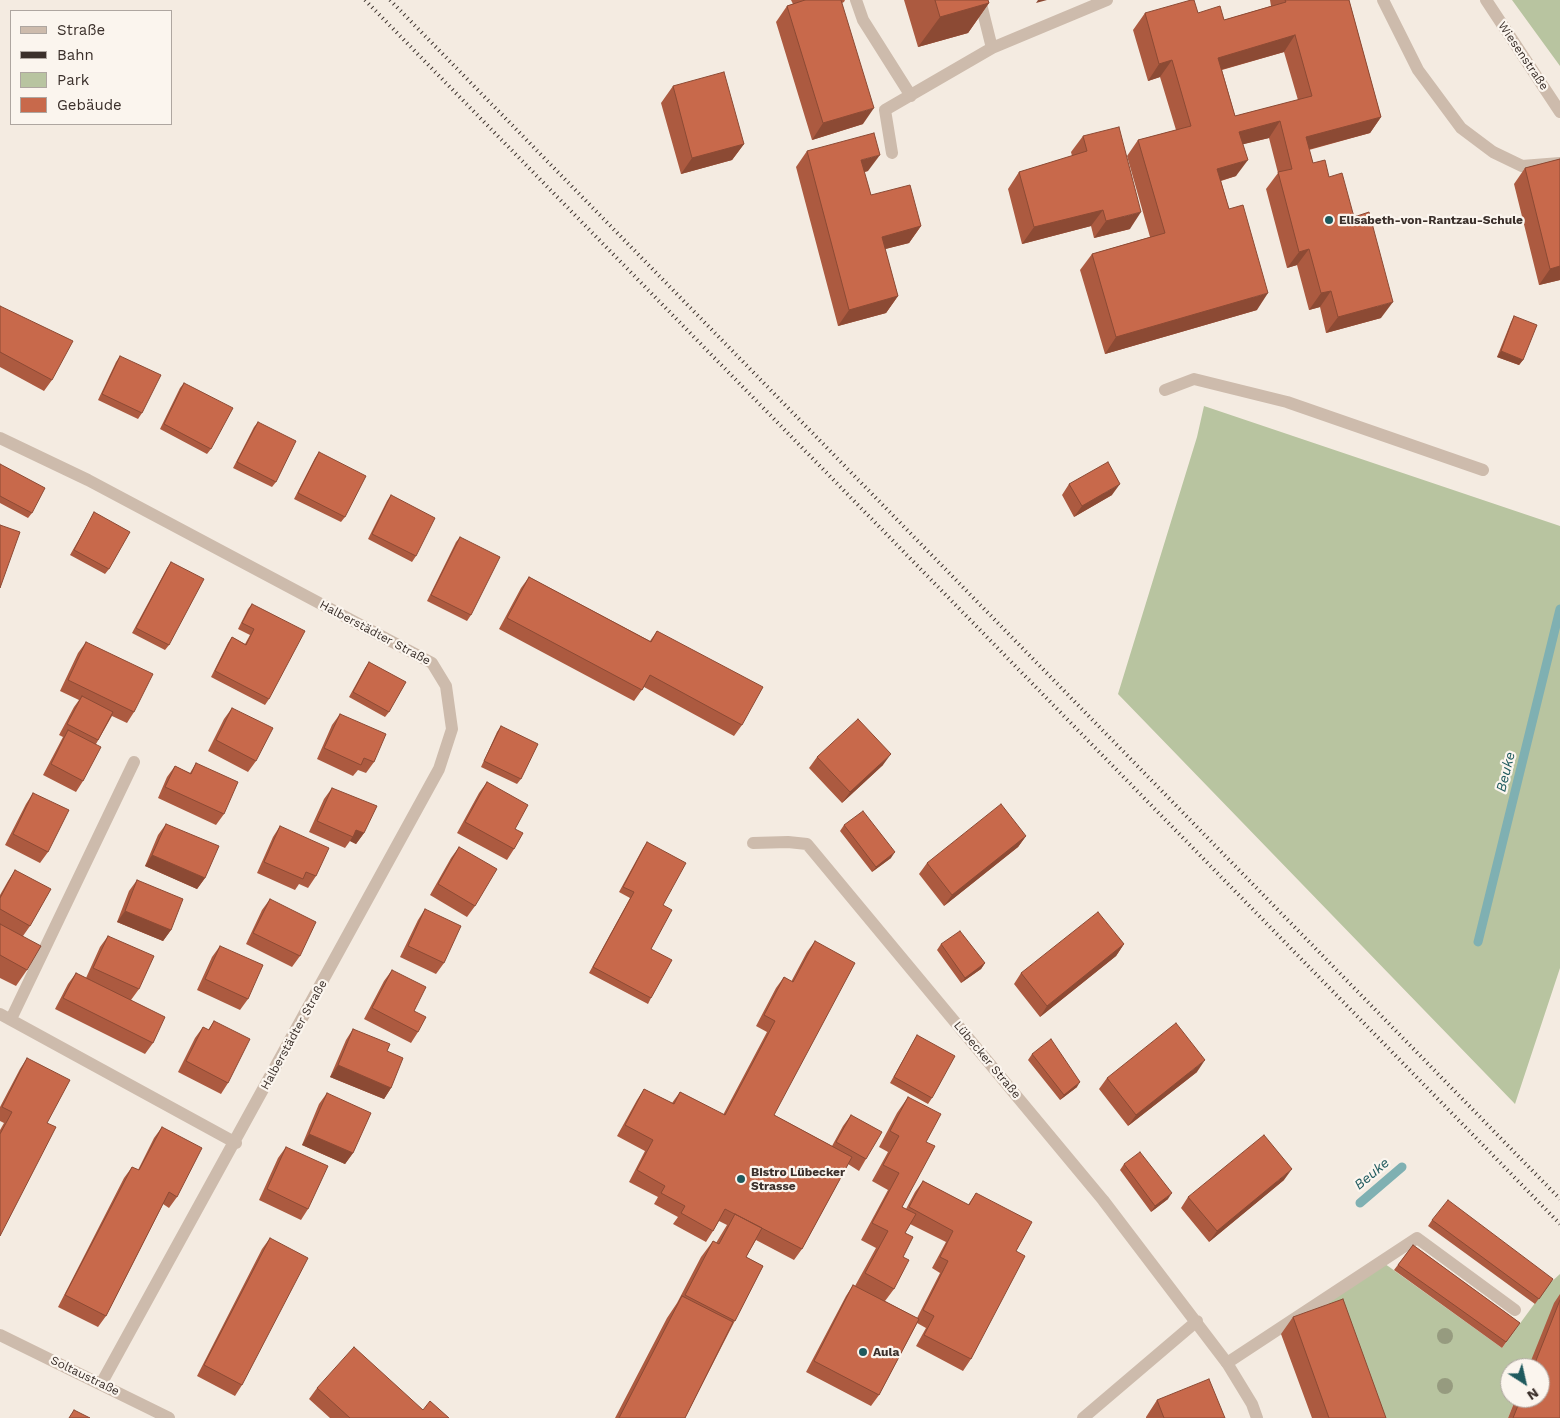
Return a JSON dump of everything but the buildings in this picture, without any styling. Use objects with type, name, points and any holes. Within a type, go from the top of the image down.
[{"type":"street","points":[[856,0],[863,20],[911,96]]},
{"type":"street","points":[[980,0],[992,48]]},
{"type":"street","points":[[892,152],[885,110],[992,48],[1107,0]]},
{"type":"street","points":[[1383,0],[1418,70],[1461,128],[1493,152],[1522,166],[1560,163]]},
{"type":"street","name":"Wiesenstraße","points":[[1486,0],[1560,112]]},
{"type":"street","points":[[1165,390],[1194,379],[1287,402],[1483,470]]},
{"type":"street","name":"Halberstädter Straße","points":[[0,438],[88,480],[432,663],[446,686],[452,730],[439,769],[236,1143],[102,1384]]},
{"type":"street","points":[[134,762],[6,1017],[236,1143]]},
{"type":"street","name":"Lübecker Straße","points":[[753,843],[788,842],[807,844],[1103,1200],[1197,1321],[1227,1363],[1252,1404],[1257,1418]]},
{"type":"street","points":[[1227,1363],[1416,1238],[1514,1310]]},
{"type":"street","points":[[1083,1418],[1197,1321]]},
{"type":"street","name":"Soltaustraße","points":[[0,1335],[169,1418]]},
{"type":"green space","points":[[1512,0],[1560,0],[1560,66]]},
{"type":"green space","points":[[1204,406],[1560,526],[1560,968],[1515,1104],[1118,694],[1197,437]]},
{"type":"green space","points":[[1381,1261],[1502,1348],[1549,1284],[1560,1274],[1560,1306],[1533,1358],[1500,1358],[1500,1408],[1512,1408],[1508,1418],[1369,1418],[1326,1298]]},
{"type":"waterway","name":"Beuke","points":[[1478,942],[1560,609]]},
{"type":"waterway","name":"Beuke","points":[[1360,1203],[1402,1167]]},
{"type":"railway","points":[[365,0],[1560,1224]]},
{"type":"railway","points":[[390,0],[1560,1199]]},
{"type":"place","name":"Elisabeth-von-Rantzau-Schule","points":[[1329,220]]},
{"type":"place","name":"Bistro Lübecker Strasse","points":[[741,1179]]},
{"type":"place","name":"Aula","points":[[863,1352]]}]
